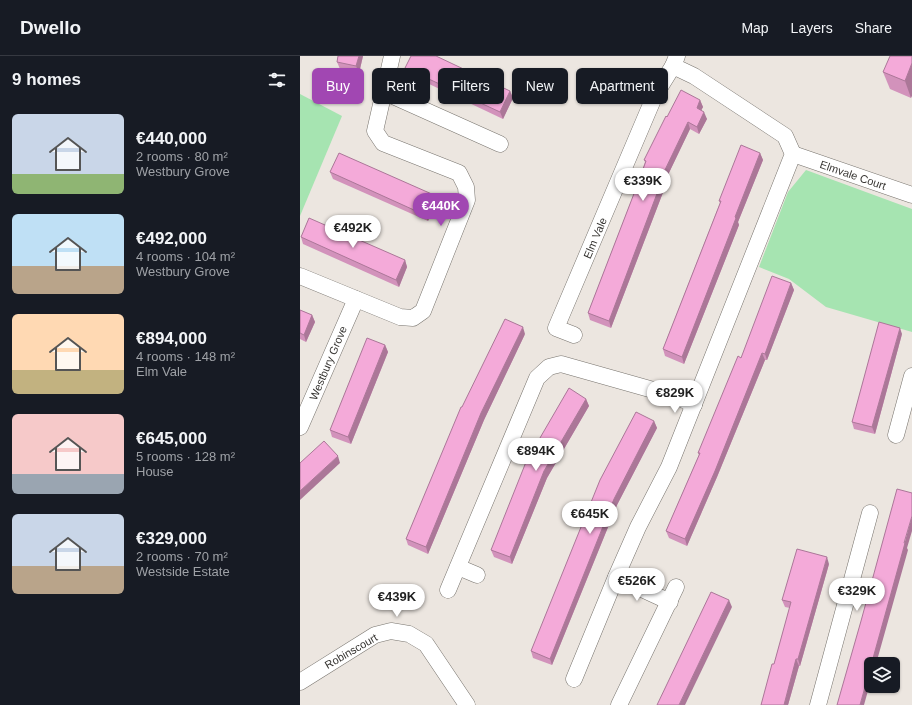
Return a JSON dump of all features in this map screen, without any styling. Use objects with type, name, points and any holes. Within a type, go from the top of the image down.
[{"type":"street","points":[[389,68],[392,56]]},
{"type":"street","name":"Elm Vale","points":[[574,335],[556,328],[655,95],[675,61],[694,76],[785,136],[793,154]]},
{"type":"street","points":[[300,276],[400,317],[413,318],[423,311],[467,200],[466,187],[460,173],[383,143],[375,131],[381,104]]},
{"type":"street","points":[[411,104],[500,144]]},
{"type":"street","points":[[574,680],[638,527],[669,467],[793,154]]},
{"type":"street","name":"Elmvale Court","points":[[793,154],[912,195]]},
{"type":"street","name":"Westbury Grove","points":[[300,428],[356,299]]},
{"type":"street","points":[[448,590],[537,378],[549,366],[561,364],[678,397],[694,405]]},
{"type":"street","points":[[896,435],[907,411],[912,376]]},
{"type":"street","points":[[818,705],[870,513]]},
{"type":"street","points":[[458,567],[477,575]]},
{"type":"street","points":[[616,577],[670,602]]},
{"type":"street","points":[[619,705],[676,587]]},
{"type":"street","name":"Robinscourt","points":[[300,682],[375,634],[391,631],[409,634],[426,644],[467,705]]},
{"type":"green space","points":[[300,94],[312,100],[312,104],[319,104],[342,116],[300,216]]},
{"type":"green space","points":[[806,170],[912,209],[912,332],[826,307],[789,279],[759,267],[788,192]]},
{"type":"building","points":[[338,56],[359,56],[356,66],[337,62]]},
{"type":"building","points":[[411,56],[436,56],[461,68],[438,68],[438,83],[430,80],[430,68],[405,68]]},
{"type":"building","points":[[890,56],[912,56],[912,63],[905,81],[883,72]]},
{"type":"building","points":[[504,88],[510,91],[504,104]]},
{"type":"building","points":[[681,90],[700,100],[697,108],[704,112],[697,127],[688,122],[663,174],[664,175],[609,321],[588,313],[646,161],[644,160]]},
{"type":"building","points":[[483,104],[504,104],[500,112]]},
{"type":"building","points":[[741,145],[760,153],[682,357],[663,349],[721,201],[719,201]]},
{"type":"building","points":[[339,153],[434,195],[425,215],[330,172]]},
{"type":"building","points":[[309,218],[405,260],[396,280],[301,237]]},
{"type":"building","points":[[772,276],[791,283],[765,354],[762,353],[715,471],[685,539],[666,531],[700,453],[698,453],[738,356],[741,358]]},
{"type":"building","points":[[300,310],[312,315],[304,335],[300,333]]},
{"type":"building","points":[[505,319],[523,327],[481,413],[426,547],[406,539],[461,407]]},
{"type":"building","points":[[879,322],[900,328],[872,427],[852,422]]},
{"type":"building","points":[[367,338],[385,345],[348,437],[330,430]]},
{"type":"building","points":[[569,388],[586,399],[544,471],[510,557],[491,550],[526,462]]},
{"type":"building","points":[[636,412],[654,421],[614,499],[550,659],[531,651],[600,480]]},
{"type":"building","points":[[324,441],[338,456],[300,491],[300,463]]},
{"type":"building","points":[[897,489],[912,493],[912,516],[873,657],[864,657],[864,691],[860,705],[837,705]]},
{"type":"building","points":[[797,549],[827,557],[798,659],[796,659],[784,705],[761,705],[791,602],[782,600]]},
{"type":"building","points":[[711,592],[729,600],[679,705],[657,705]]}]
